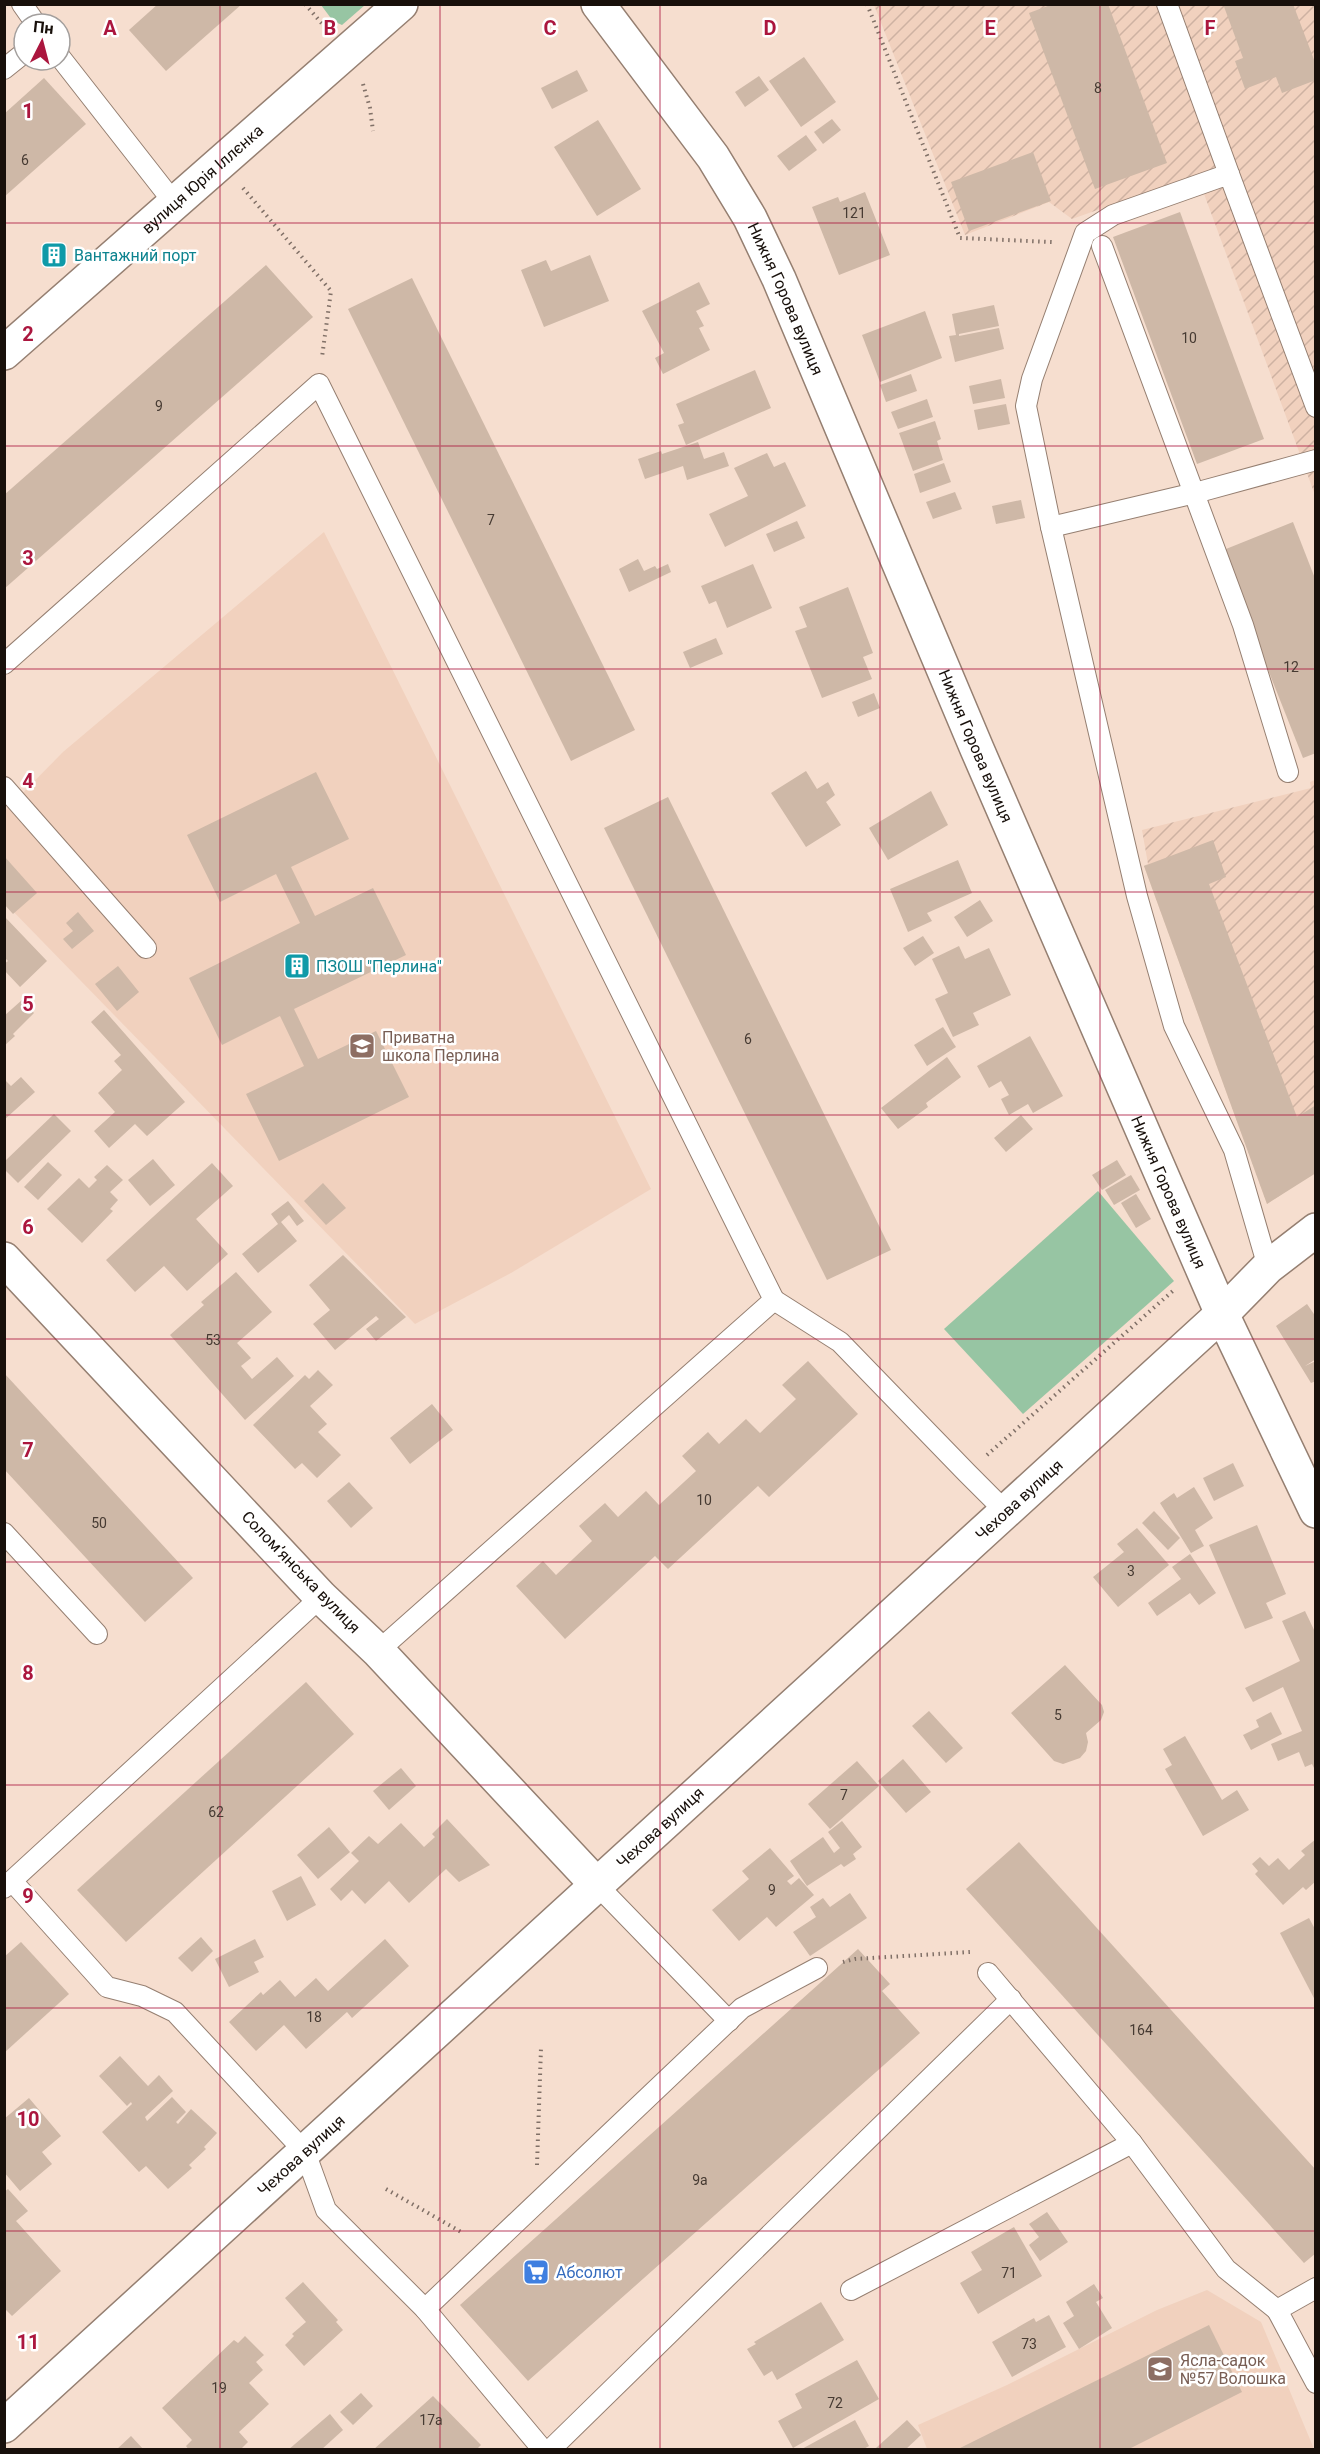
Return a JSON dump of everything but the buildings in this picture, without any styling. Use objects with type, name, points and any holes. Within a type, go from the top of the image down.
[{"type":"street","name":"вулиця Юрія Іллєнка","points":[[4,353],[402,4]]},
{"type":"street","name":"Нижня Горова вулиця","points":[[598,4],[714,157],[750,218],[779,279],[963,716],[1222,1314],[1316,1511]]},
{"type":"street","name":"Чехова вулиця","points":[[4,2426],[1222,1314],[1268,1267],[1316,1230]]},
{"type":"street","name":"Соломʼянська вулиця","points":[[4,1259],[321,1597],[378,1651],[597,1885]]},
{"type":"lane","points":[[1167,4],[1316,408]]},
{"type":"lane","points":[[72,72],[175,204]]},
{"type":"lane","points":[[1229,174],[1113,214],[1085,233],[1032,379],[1026,406],[1137,896],[1174,1026],[1234,1150],[1268,1267]]},
{"type":"lane","points":[[1102,246],[1243,625],[1288,772]]},
{"type":"lane","points":[[4,664],[319,384],[774,1300],[840,1342],[1006,1512]]},
{"type":"lane","points":[[1052,527],[1195,493],[1316,460]]},
{"type":"lane","points":[[4,787],[146,948]]},
{"type":"lane","points":[[378,1651],[774,1300]]},
{"type":"lane","points":[[4,1533],[97,1634]]},
{"type":"lane","points":[[321,1597],[8,1884],[108,1987],[142,1996],[175,2012],[305,2152],[326,2210],[425,2309],[543,2450]]},
{"type":"lane","points":[[597,1885],[729,2021]]},
{"type":"lane","points":[[425,2309],[742,2008],[817,1968]]},
{"type":"lane","points":[[988,1973],[1132,2143],[1226,2269],[1277,2310],[1316,2383]]},
{"type":"lane","points":[[550,2450],[1011,1999]]},
{"type":"lane","points":[[851,2290],[1132,2143]]},
{"type":"lane","points":[[1277,2310],[1316,2288]]},
{"type":"path","points":[[867,4],[960,238],[1081,243]]},
{"type":"path","points":[[348,52],[364,86],[373,131]]},
{"type":"path","points":[[221,162],[331,291],[319,384]]},
{"type":"path","points":[[967,1473],[1201,1266]]},
{"type":"path","points":[[817,1968],[855,1959],[970,1952],[988,1973]]},
{"type":"path","points":[[535,2204],[542,2048]]},
{"type":"path","points":[[386,2189],[489,2248]]},
{"type":"shaded area","points":[[874,5],[1315,5],[1315,495],[1200,183],[1199,174],[1072,219],[1049,202],[965,235]]},
{"type":"shaded area","name":"Приватна школа Перлина","points":[[324,532],[651,1189],[511,1273],[415,1324],[5,903],[5,811],[63,752]]},
{"type":"shaded area","points":[[1315,780],[1315,1172],[1267,1204],[1144,866],[1148,864],[1142,830],[1311,788],[1310,782]]},
{"type":"shaded area","name":"Ясла-садок №57 Волошка","points":[[1207,2290],[1261,2322],[1314,2449],[927,2449],[918,2425],[1007,2385],[1157,2310]]},
{"type":"green space","points":[[321,5],[365,5],[342,25],[333,21]]},
{"type":"green space","points":[[1098,1191],[1174,1281],[1023,1414],[944,1329]]},
{"type":"place","name":"Вантажний порт","points":[[54,255]]},
{"type":"place","name":"ПЗОШ \"Перлина\"","points":[[297,966]]},
{"type":"place","name":"Приватна школа Перлина","points":[[362,1046]]},
{"type":"place","name":"Абсолют","points":[[536,2272]]},
{"type":"place","name":"Ясла-садок №57 Волошка","points":[[1160,2369]]}]
